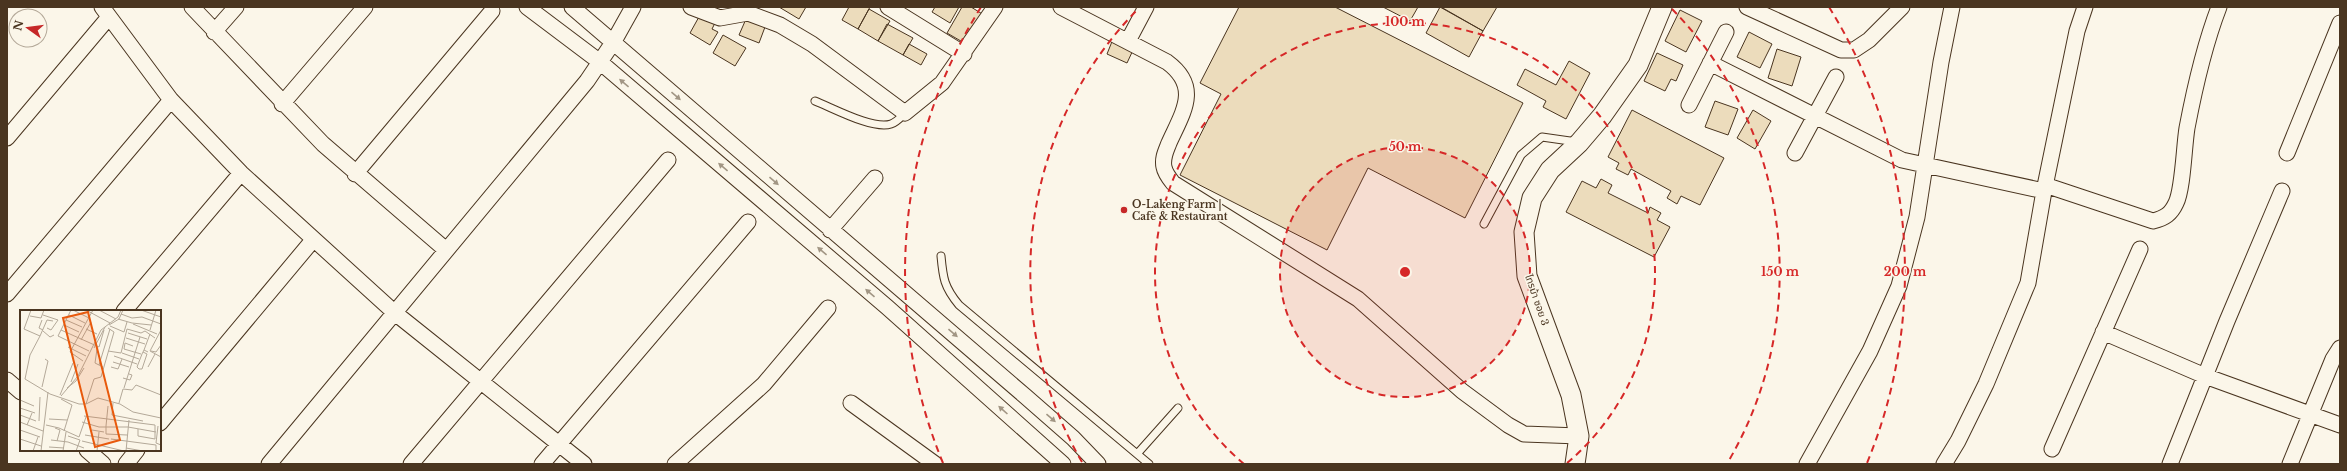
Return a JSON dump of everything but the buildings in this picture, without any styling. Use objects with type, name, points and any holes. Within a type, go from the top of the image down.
[{"type":"street","points":[[192,7],[282,104],[355,174],[446,250]]},
{"type":"street","points":[[214,32],[236,7]]},
{"type":"street","points":[[282,104],[365,7]]},
{"type":"street","points":[[527,7],[600,62],[887,307],[1063,464]]},
{"type":"street","points":[[572,7],[614,41],[830,230],[900,288],[1073,438],[1098,464]]},
{"type":"street","points":[[269,464],[395,313],[600,62],[614,41],[633,7]]},
{"type":"street","points":[[691,7],[720,18],[748,13],[780,25],[812,44],[905,113],[942,83],[964,54],[995,7]]},
{"type":"street","points":[[888,7],[964,54]]},
{"type":"street","points":[[1061,7],[1167,62],[1178,70],[1183,77],[1187,91],[1186,105],[1164,156],[1166,174],[1173,182],[1358,298],[1462,391],[1508,425],[1524,434],[1579,436]]},
{"type":"street","points":[[1128,41],[1146,7]]},
{"type":"street","name":"ไทรม้า ซอย 3","points":[[1575,464],[1579,436],[1572,395],[1527,276],[1524,232],[1532,198],[1550,170],[1579,142],[1602,116],[1638,65],[1662,7]]},
{"type":"street","points":[[1752,8],[1840,50],[1854,50],[1875,36],[1902,7]]},
{"type":"street","points":[[1806,464],[1870,351],[1899,286],[1917,217],[1941,62],[1952,7]]},
{"type":"street","points":[[1944,464],[1958,441],[1983,391],[2021,305],[2028,283],[2045,188],[2077,31],[2085,7]]},
{"type":"street","points":[[1710,63],[1814,117],[1902,160],[1926,166],[2045,188],[2154,221],[2163,219],[2171,213],[2177,202],[2187,128],[2205,45],[2219,7]]},
{"type":"street","points":[[355,174],[492,11]]},
{"type":"street","points":[[7,138],[106,12],[171,100],[241,173],[395,313],[479,382],[584,464]]},
{"type":"street","points":[[2287,153],[2340,23]]},
{"type":"street","points":[[1689,106],[1726,32]]},
{"type":"street","points":[[1795,153],[1836,77]]},
{"type":"street","points":[[7,294],[171,100]]},
{"type":"street","points":[[412,464],[479,382],[668,160]]},
{"type":"street","points":[[125,310],[241,173]]},
{"type":"street","points":[[830,230],[874,178]]},
{"type":"street","points":[[2170,464],[2282,191]]},
{"type":"street","points":[[542,464],[748,222]]},
{"type":"street","points":[[161,422],[313,240]]},
{"type":"street","points":[[2052,449],[2140,249]]},
{"type":"street","points":[[887,307],[900,288]]},
{"type":"street","points":[[676,464],[764,384],[828,308]]},
{"type":"street","points":[[2103,332],[2205,376],[2340,425]]},
{"type":"street","points":[[2290,464],[2333,359],[2340,348]]},
{"type":"street","points":[[7,380],[20,391]]},
{"type":"street","points":[[851,403],[935,464]]},
{"type":"street","points":[[88,451],[102,464]]},
{"type":"street","points":[[126,464],[136,451]]},
{"type":"lane","points":[[815,101],[870,123],[880,125],[890,125],[905,113]]},
{"type":"lane","points":[[1484,224],[1521,155],[1542,137],[1579,142]]},
{"type":"lane","points":[[941,256],[944,282],[949,293],[959,305],[1149,464]]},
{"type":"lane","points":[[1137,454],[1178,408]]},
{"type":"place","name":"O-Lakeng Farm | Cafè & Restaurant","points":[[1124,210]]}]
